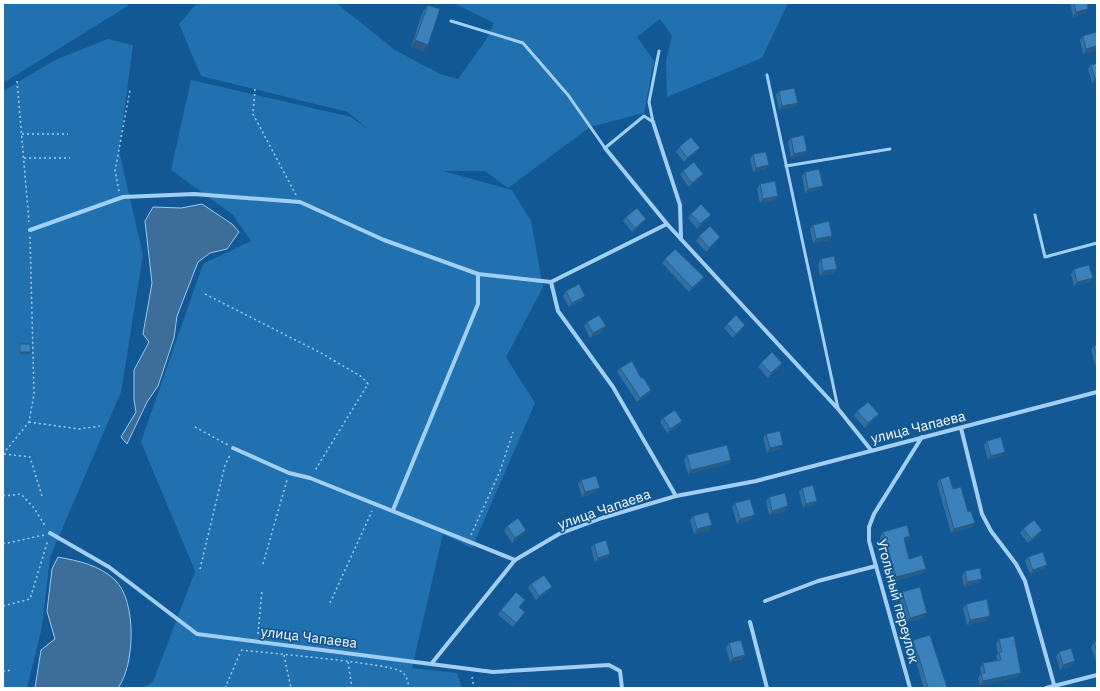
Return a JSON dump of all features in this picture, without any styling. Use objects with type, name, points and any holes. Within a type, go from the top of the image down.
[{"type":"street","points":[[653,122],[680,205],[681,239]]},
{"type":"street","points":[[605,148],[667,224],[839,410],[871,450]]},
{"type":"street","points":[[30,230],[120,198],[194,194],[300,202],[384,240],[478,274],[551,282],[667,224]]},
{"type":"street","points":[[393,510],[478,304],[478,274]]},
{"type":"street","points":[[551,282],[558,311],[613,387],[676,496]]},
{"type":"street","name":"улица Чапаева","points":[[50,533],[109,567],[197,634],[432,663],[515,560],[559,534],[602,518],[676,496],[756,481],[1097,392]]},
{"type":"street","points":[[960,428],[982,514],[991,531],[1016,564],[1025,581],[1055,687]]},
{"type":"street","name":"Угольный переулок","points":[[910,688],[869,541],[871,520],[922,437]]},
{"type":"street","points":[[233,448],[289,472],[310,478],[393,510],[515,560]]},
{"type":"street","points":[[765,601],[818,581],[876,566]]},
{"type":"street","points":[[750,622],[767,688]]},
{"type":"street","points":[[432,663],[493,672],[609,665],[620,672],[622,688]]},
{"type":"street","points":[[1046,688],[1055,687],[1097,675]]},
{"type":"lane","points":[[451,21],[523,43],[568,95],[605,148],[644,116],[653,122]]},
{"type":"lane","points":[[653,122],[649,102],[660,51]]},
{"type":"lane","points":[[767,75],[839,410]]},
{"type":"lane","points":[[786,166],[890,149]]},
{"type":"lane","points":[[1035,215],[1044,257],[1097,244]]},
{"type":"path","points":[[3,454],[29,422],[34,394],[30,230],[17,81]]},
{"type":"path","points":[[255,89],[253,114],[300,202]]},
{"type":"path","points":[[120,198],[116,171],[130,90]]},
{"type":"path","points":[[22,134],[68,134]]},
{"type":"path","points":[[24,158],[70,158]]},
{"type":"path","points":[[205,294],[321,353],[362,377],[368,384],[310,478]]},
{"type":"path","points":[[29,422],[78,429],[100,426]]},
{"type":"path","points":[[195,427],[233,448],[225,465],[200,569]]},
{"type":"path","points":[[468,541],[500,471],[513,432]]},
{"type":"path","points":[[3,454],[30,457],[42,496]]},
{"type":"path","points":[[263,564],[289,472]]},
{"type":"path","points":[[3,496],[21,494],[34,508],[50,533],[30,599],[3,606]]},
{"type":"path","points":[[330,603],[375,504]]},
{"type":"path","points":[[3,544],[50,533]]},
{"type":"path","points":[[257,642],[262,590]]},
{"type":"path","points":[[225,688],[246,640]]},
{"type":"path","points":[[241,650],[348,662],[401,671],[407,678],[409,688]]},
{"type":"path","points":[[284,655],[291,688]]},
{"type":"path","points":[[348,662],[352,688]]},
{"type":"path","points":[[471,669],[474,688]]},
{"type":"path","points":[[3,672],[11,670]]},
{"type":"shaded area","points":[[3,3],[127,3],[128,6],[3,83]]},
{"type":"shaded area","points":[[197,3],[336,3],[395,50],[440,74],[458,79],[486,40],[494,23],[453,3],[788,3],[762,58],[667,97],[666,61],[672,36],[660,19],[637,37],[654,61],[644,113],[590,127],[508,188],[485,171],[443,171],[512,190],[531,221],[543,287],[506,357],[535,403],[472,548],[443,534],[412,668],[457,673],[462,688],[142,688],[153,682],[195,571],[141,442],[203,264],[251,241],[233,215],[171,170],[191,80],[351,117],[369,130],[348,112],[201,76],[179,24]]},
{"type":"shaded area","points":[[108,39],[133,45],[119,151],[143,255],[121,392],[50,557],[42,627],[27,688],[3,688],[3,91],[55,60]]},
{"type":"shaded area","points":[[202,204],[232,224],[239,232],[227,249],[210,253],[198,262],[177,316],[174,338],[158,386],[147,402],[127,444],[121,437],[136,412],[134,400],[134,370],[149,342],[143,334],[152,283],[145,221],[153,207],[181,208]]},
{"type":"shaded area","points":[[58,557],[95,567],[115,580],[122,590],[127,602],[131,633],[128,664],[124,678],[118,688],[35,688],[41,650],[55,639],[47,611],[52,569]]},
{"type":"building","points":[[1074,3],[1087,3],[1088,9],[1076,12]]},
{"type":"building","points":[[428,5],[440,9],[428,45],[415,40]]},
{"type":"building","points":[[1096,32],[1097,46],[1086,49],[1083,36]]},
{"type":"building","points":[[1097,63],[1097,78],[1095,79],[1091,65]]},
{"type":"building","points":[[794,88],[798,103],[782,106],[779,91]]},
{"type":"building","points":[[804,135],[807,151],[794,154],[791,138]]},
{"type":"building","points":[[691,137],[700,148],[687,158],[679,147]]},
{"type":"building","points":[[766,152],[769,165],[756,168],[753,154]]},
{"type":"building","points":[[694,162],[703,174],[692,183],[683,171]]},
{"type":"building","points":[[819,169],[823,186],[808,189],[805,172]]},
{"type":"building","points":[[775,181],[778,196],[763,199],[760,184]]},
{"type":"building","points":[[701,204],[711,215],[700,224],[691,214]]},
{"type":"building","points":[[637,208],[646,219],[635,228],[626,217]]},
{"type":"building","points":[[829,221],[832,236],[816,239],[813,225]]},
{"type":"building","points":[[710,226],[720,237],[709,248],[699,236]]},
{"type":"building","points":[[675,249],[704,277],[692,288],[665,259]]},
{"type":"building","points":[[834,256],[837,269],[823,271],[821,259]]},
{"type":"building","points":[[1089,265],[1093,278],[1077,282],[1074,269]]},
{"type":"building","points":[[579,284],[585,296],[572,303],[566,291]]},
{"type":"building","points":[[599,315],[606,326],[593,333],[587,322]]},
{"type":"building","points":[[736,315],[745,325],[736,334],[727,324]]},
{"type":"building","points":[[20,344],[30,344],[31,352],[20,352]]},
{"type":"building","points":[[1097,345],[1097,357],[1094,346]]},
{"type":"building","points":[[772,352],[782,363],[771,373],[761,363]]},
{"type":"building","points":[[632,361],[641,378],[643,377],[651,390],[640,398],[620,368]]},
{"type":"building","points":[[868,402],[879,414],[868,423],[857,411]]},
{"type":"building","points":[[675,410],[682,421],[670,429],[663,418]]},
{"type":"building","points":[[780,431],[783,445],[770,448],[766,434]]},
{"type":"building","points":[[1001,437],[1005,452],[991,456],[987,441]]},
{"type":"building","points":[[727,445],[731,460],[691,470],[687,455]]},
{"type":"building","points":[[596,476],[600,488],[585,492],[581,480]]},
{"type":"building","points":[[949,476],[953,489],[961,487],[968,512],[971,511],[975,523],[954,529],[940,479]]},
{"type":"building","points":[[813,485],[817,501],[806,504],[802,488]]},
{"type":"building","points":[[785,493],[788,506],[772,511],[769,497]]},
{"type":"building","points":[[750,499],[755,515],[740,519],[735,503]]},
{"type":"building","points":[[708,512],[712,525],[697,529],[693,516]]},
{"type":"building","points":[[518,518],[526,530],[515,538],[507,526]]},
{"type":"building","points":[[1034,520],[1042,530],[1032,539],[1023,529]]},
{"type":"building","points":[[907,525],[910,536],[904,538],[909,559],[922,555],[926,569],[896,577],[883,532]]},
{"type":"building","points":[[606,540],[610,554],[598,558],[594,544]]},
{"type":"building","points":[[1043,552],[1047,565],[1033,570],[1028,557]]},
{"type":"building","points":[[980,568],[982,579],[967,582],[965,571]]},
{"type":"building","points":[[544,575],[552,587],[539,596],[531,584]]},
{"type":"building","points":[[920,587],[927,613],[910,618],[902,592]]},
{"type":"building","points":[[516,592],[525,600],[519,607],[525,612],[516,623],[501,610]]},
{"type":"building","points":[[987,599],[990,616],[970,620],[966,604]]},
{"type":"building","points":[[930,635],[947,687],[928,688],[913,640]]},
{"type":"building","points":[[1014,636],[1021,673],[983,681],[981,673],[985,673],[983,663],[1001,660],[999,652],[1002,652],[999,639]]},
{"type":"building","points":[[741,640],[745,655],[733,658],[729,643]]},
{"type":"building","points":[[1094,642],[1097,642],[1097,652]]},
{"type":"building","points":[[1071,648],[1075,661],[1063,665],[1059,652]]}]
